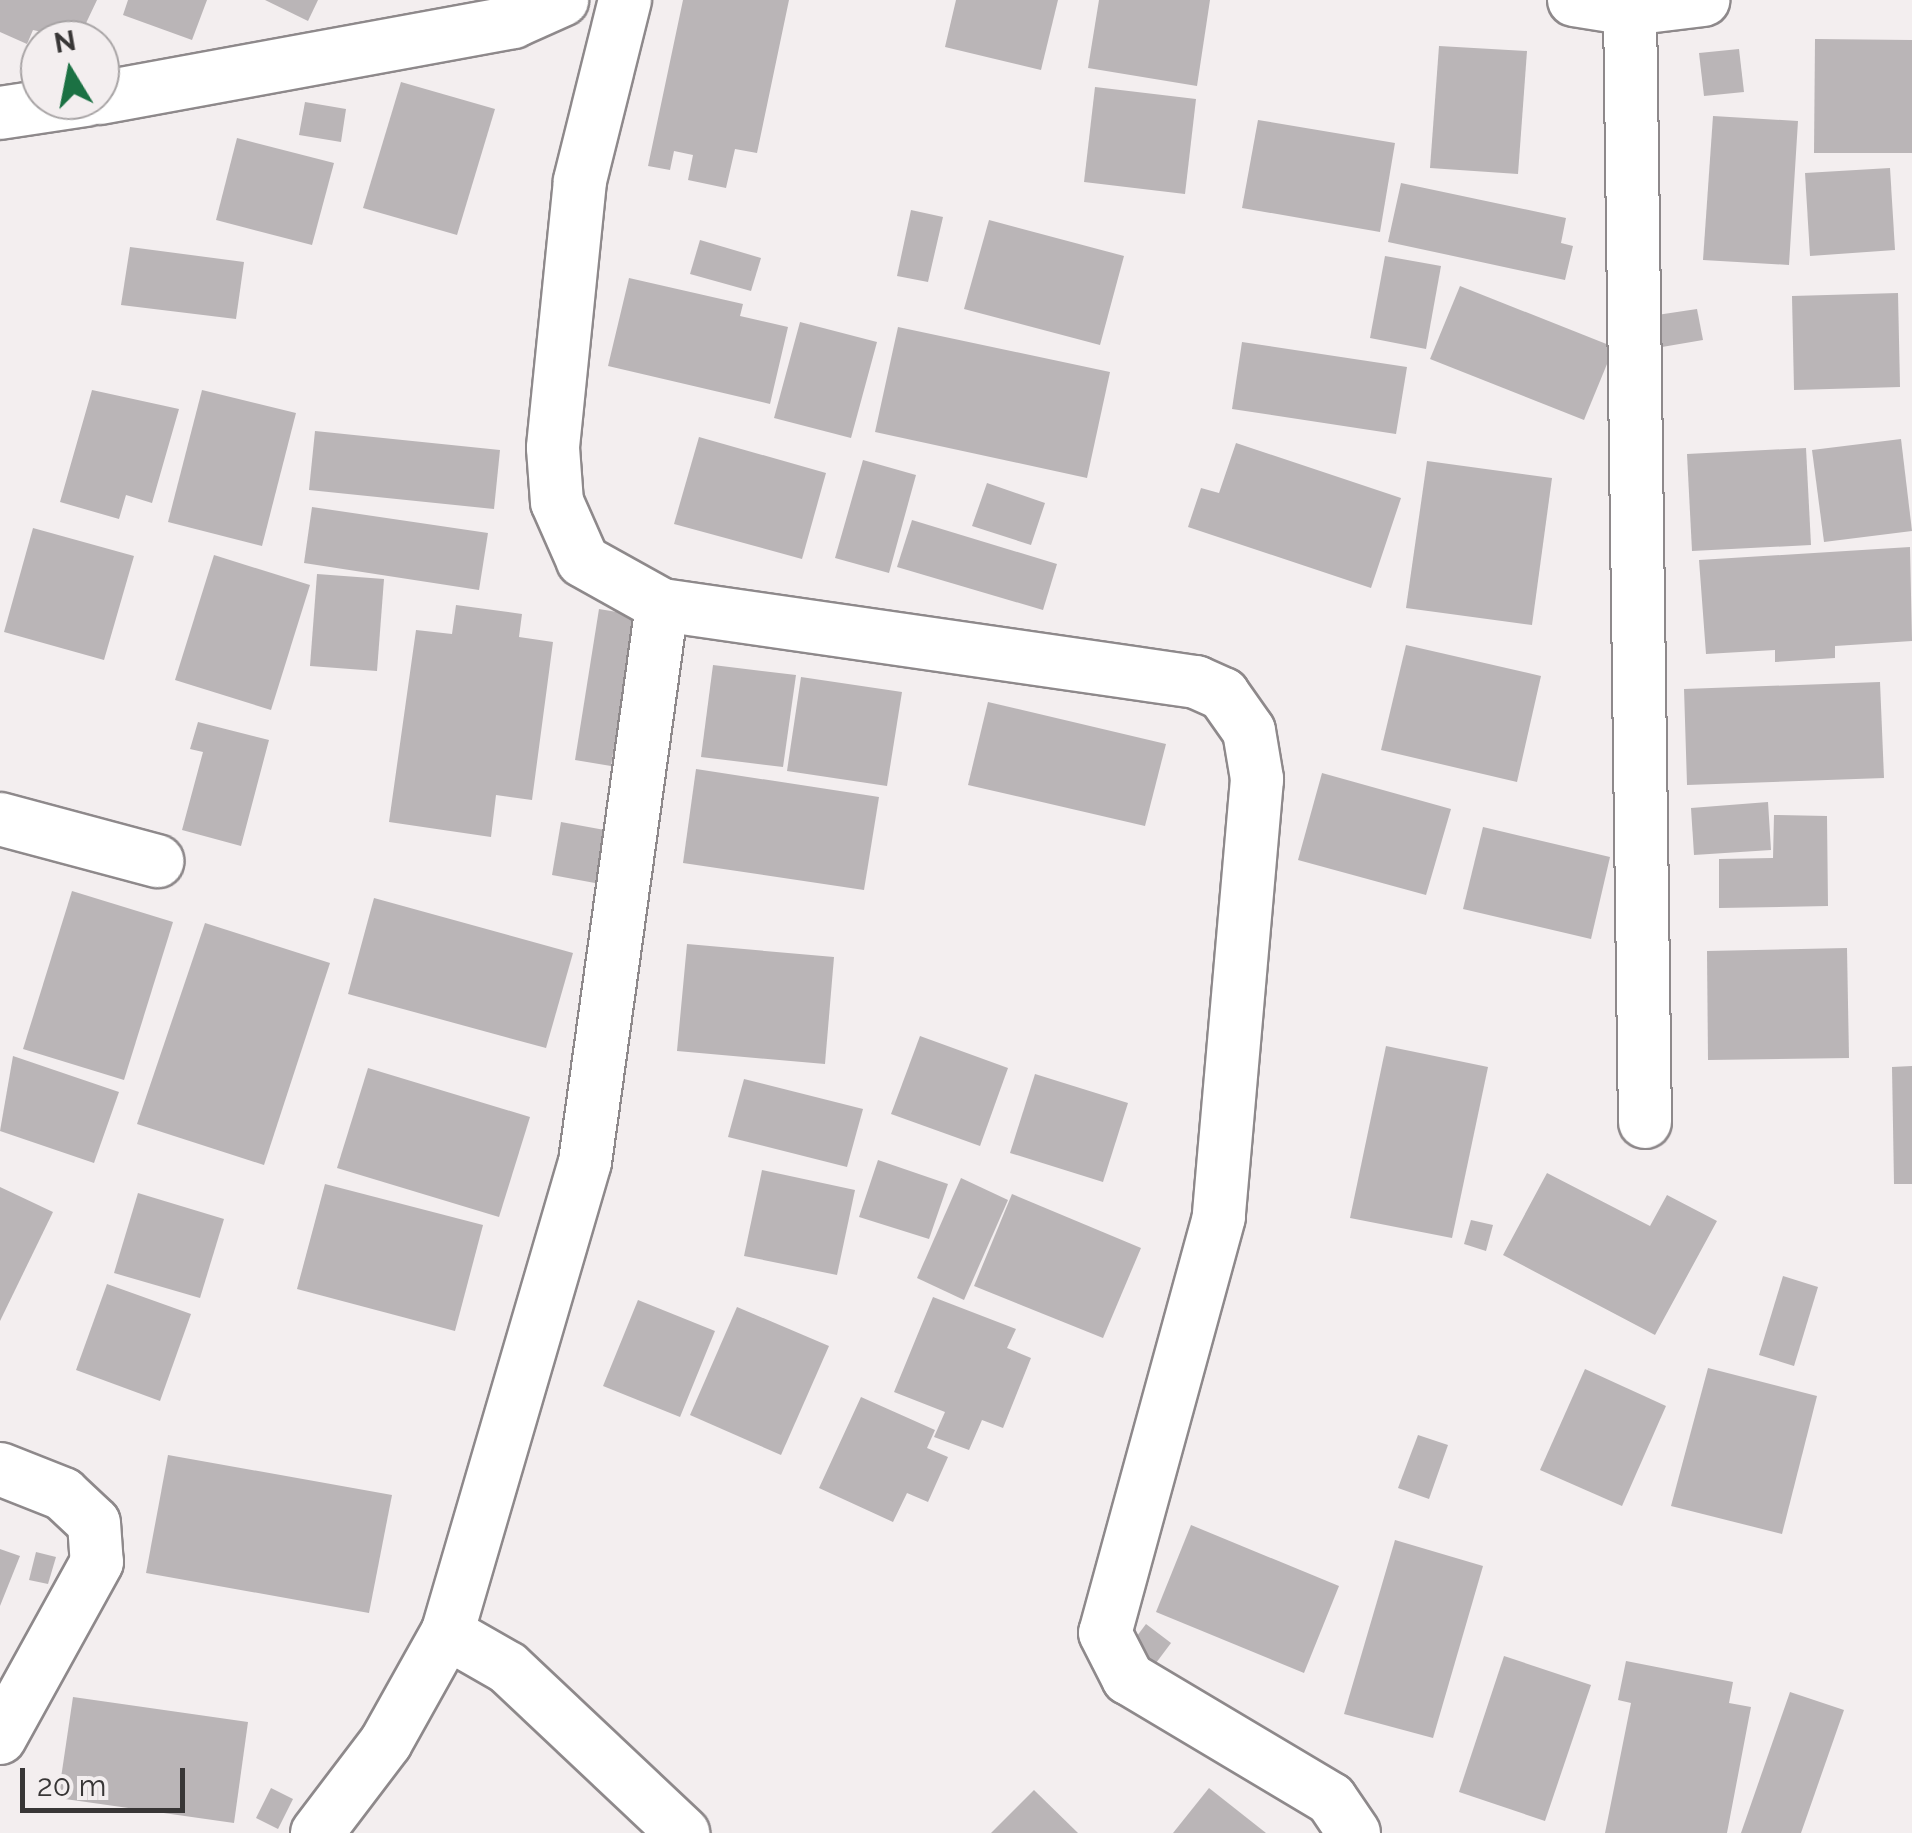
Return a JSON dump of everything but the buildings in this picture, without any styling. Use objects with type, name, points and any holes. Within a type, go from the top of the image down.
[{"type":"street","points":[[120,94],[438,38],[562,0]]},
{"type":"street","points":[[625,0],[580,180],[556,502],[584,561],[662,605],[1196,682],[1223,694],[1249,731],[1258,778],[1219,1217],[1170,1417],[1132,1509],[1105,1633],[1128,1678],[1331,1799],[1354,1833]]},
{"type":"street","points":[[1574,0],[1630,9],[1703,0]]},
{"type":"street","points":[[1630,9],[1645,1122]]},
{"type":"street","points":[[317,1833],[386,1742],[448,1634],[585,1162],[662,605]]},
{"type":"street","points":[[0,819],[157,861]]},
{"type":"street","points":[[0,1469],[63,1494],[94,1523],[97,1562],[0,1738]]},
{"type":"street","points":[[448,1634],[508,1668],[683,1833]]}]
